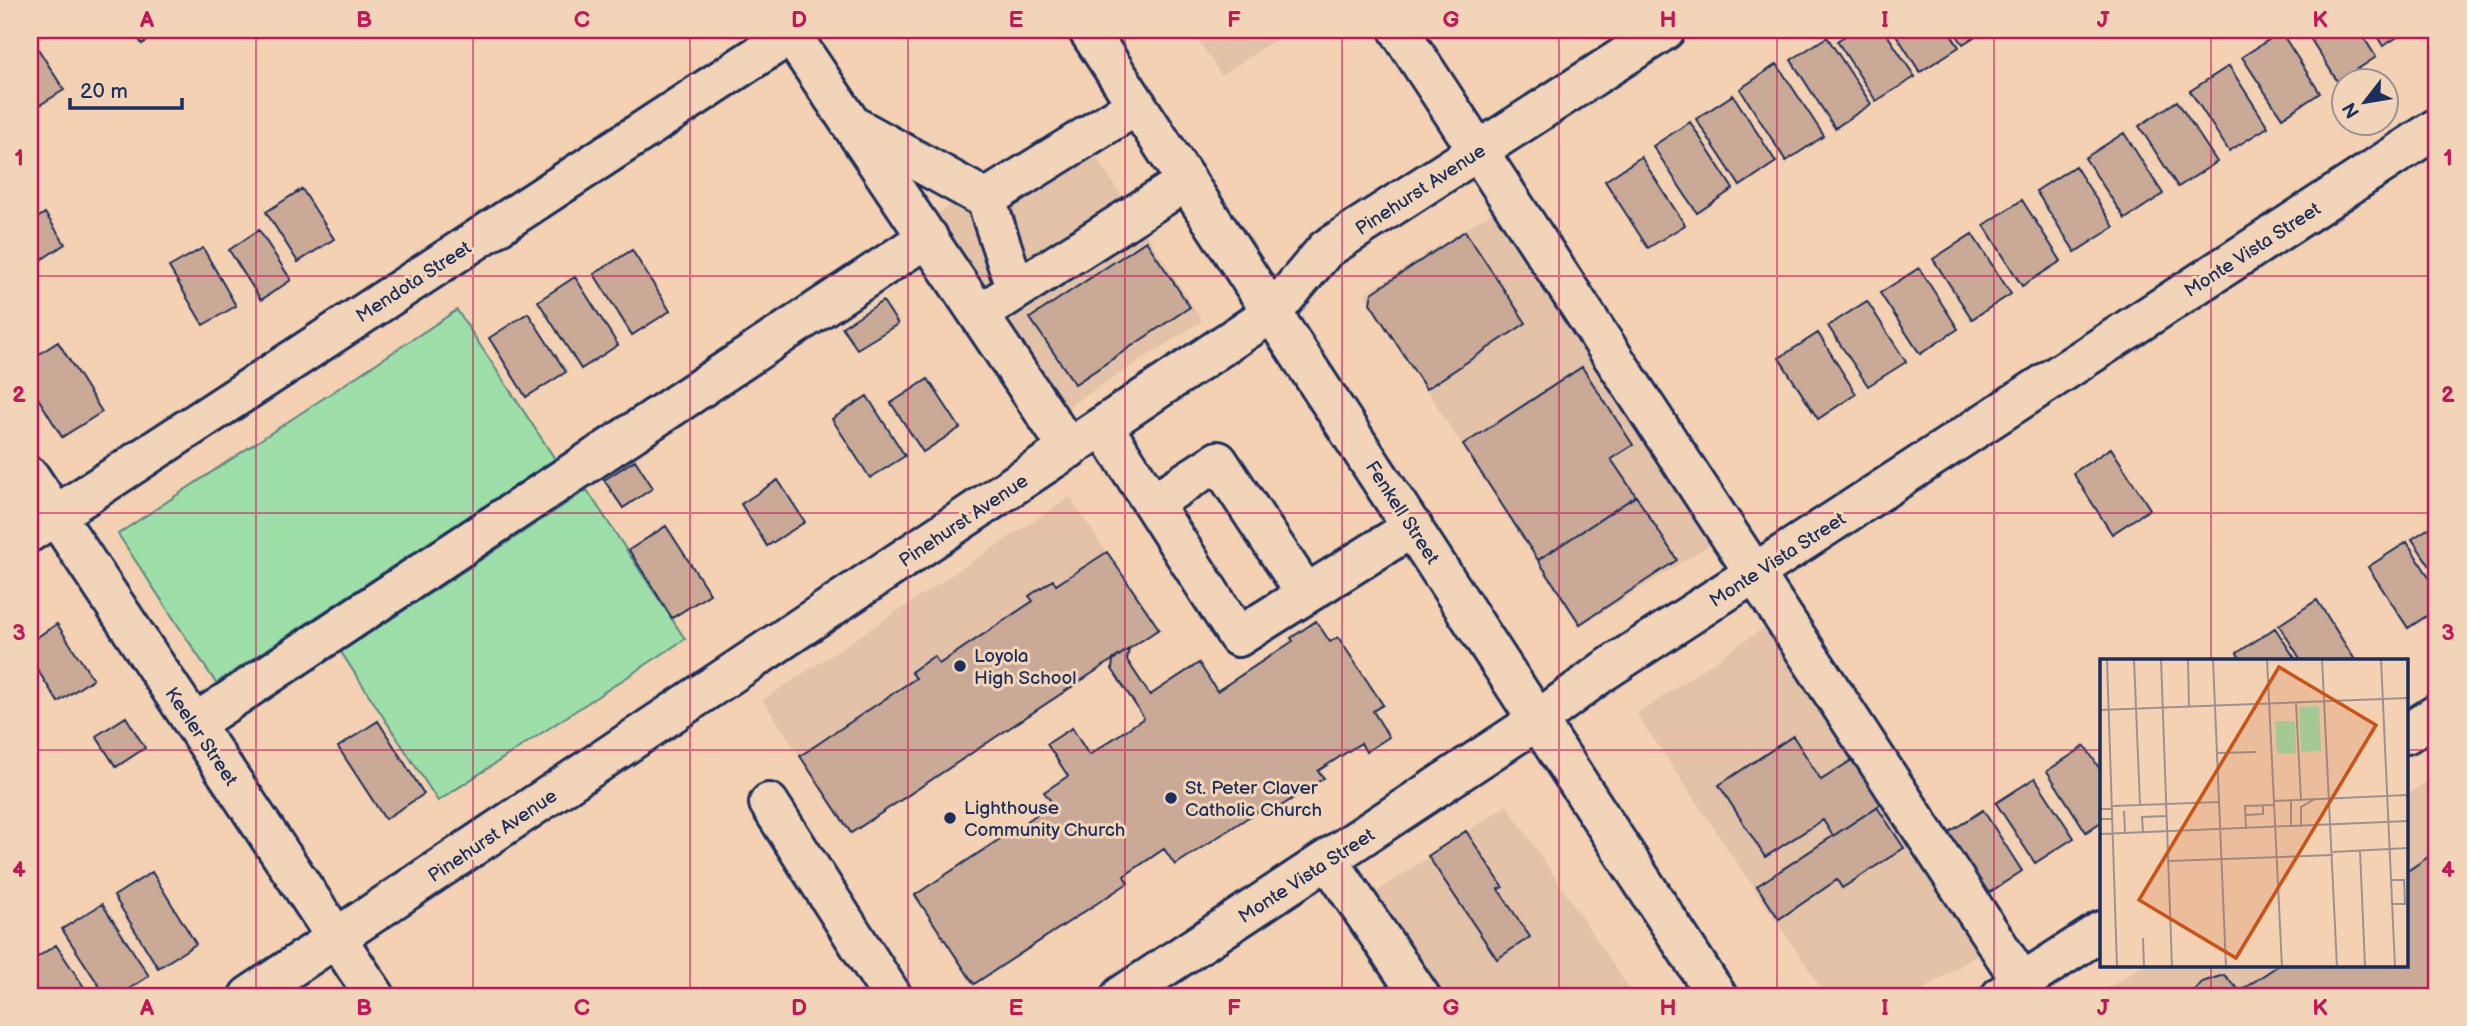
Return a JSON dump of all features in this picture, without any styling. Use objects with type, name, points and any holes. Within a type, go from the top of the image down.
[{"type":"street","name":"Fenkell Street","points":[[1088,30],[1717,996]]},
{"type":"street","points":[[1399,30],[1753,574],[2011,989],[2100,932]]},
{"type":"street","name":"Pinehurst Avenue","points":[[248,996],[1273,312],[1326,249],[1665,30]]},
{"type":"street","points":[[792,31],[1069,449]]},
{"type":"street","name":"Mendota Street","points":[[42,524],[792,31]]},
{"type":"street","points":[[986,200],[1137,105]]},
{"type":"street","points":[[853,126],[986,200],[1016,290]]},
{"type":"street","name":"Monte Vista Street","points":[[1121,996],[1538,720],[1579,688],[2437,128]]},
{"type":"street","points":[[979,314],[1187,181]]},
{"type":"street","points":[[194,724],[928,237]]},
{"type":"street","points":[[1103,426],[1238,637],[1413,527]]},
{"type":"street","points":[[1153,503],[1218,461],[1306,594]]},
{"type":"street","name":"Keeler Street","points":[[30,477],[42,524],[194,724],[375,996]]},
{"type":"street","points":[[2408,733],[2437,713]]},
{"type":"street","points":[[769,803],[892,996]]},
{"type":"street","points":[[1329,860],[1420,996]]},
{"type":"shaded area","points":[[1192,30],[1290,30],[1221,75]]},
{"type":"shaded area","points":[[1076,125],[1202,321],[1055,415],[929,220]]},
{"type":"shaded area","points":[[1492,212],[1711,544],[1579,627],[1365,294]]},
{"type":"shaded area","name":"Loyola High School","points":[[1070,497],[1158,631],[850,834],[763,700]]},
{"type":"shaded area","points":[[1765,627],[1982,951],[1914,996],[1827,996],[1637,714]]},
{"type":"shaded area","points":[[2437,775],[2437,996],[2095,996],[2141,967],[2408,967],[2408,795]]},
{"type":"shaded area","points":[[1507,805],[1634,996],[1442,996],[1374,894]]},
{"type":"green space","points":[[457,310],[555,459],[216,683],[118,534]]},
{"type":"green space","points":[[587,490],[685,639],[438,801],[341,652]]},
{"type":"building","points":[[133,30],[164,30],[142,44]]},
{"type":"building","points":[[1854,30],[1884,30],[1915,77],[1876,101],[1837,41]]},
{"type":"building","points":[[1893,30],[1948,30],[1959,47],[1920,72]]},
{"type":"building","points":[[1953,30],[1985,30],[1963,44]]},
{"type":"building","points":[[2305,30],[2359,30],[2376,57],[2362,66],[2330,66],[2330,69]]},
{"type":"building","points":[[2373,30],[2409,30],[2383,46]]},
{"type":"building","points":[[2281,32],[2320,93],[2282,118],[2242,57]]},
{"type":"building","points":[[30,36],[64,90],[30,111]]},
{"type":"building","points":[[1827,37],[1871,104],[1835,128],[1791,60]]},
{"type":"building","points":[[1777,64],[1824,136],[1786,161],[1740,89]]},
{"type":"building","points":[[2229,66],[2268,127],[2229,151],[2190,91]]},
{"type":"building","points":[[1733,95],[1776,162],[1740,186],[1696,119]]},
{"type":"building","points":[[2177,101],[2217,162],[2178,187],[2139,126]]},
{"type":"building","points":[[1690,122],[1733,189],[1697,213],[1653,146]]},
{"type":"building","points":[[2124,133],[2163,194],[2125,219],[2085,158]]},
{"type":"building","points":[[1641,157],[1685,225],[1648,248],[1605,181]]},
{"type":"building","points":[[2075,166],[2114,227],[2075,252],[2036,191]]},
{"type":"building","points":[[302,189],[334,239],[298,262],[266,212]]},
{"type":"building","points":[[2022,200],[2061,261],[2022,286],[1984,225]]},
{"type":"building","points":[[45,213],[65,244],[30,267],[30,223]]},
{"type":"building","points":[[259,230],[291,280],[261,300],[229,250]]},
{"type":"building","points":[[1465,231],[1526,323],[1426,389],[1370,303],[1372,293]]},
{"type":"building","points":[[1972,234],[2011,294],[1972,319],[1933,259]]},
{"type":"building","points":[[1146,241],[1190,307],[1075,384],[1030,318]]},
{"type":"building","points":[[203,248],[236,306],[203,325],[169,267]]},
{"type":"building","points":[[632,250],[670,311],[632,335],[594,274]]},
{"type":"building","points":[[1919,268],[1958,329],[1920,354],[1880,293]]},
{"type":"building","points":[[575,277],[618,345],[581,369],[538,301]]},
{"type":"building","points":[[883,301],[898,324],[857,349],[842,327]]},
{"type":"building","points":[[1867,301],[1906,362],[1868,386],[1828,326]]},
{"type":"building","points":[[528,313],[566,372],[526,397],[489,338]]},
{"type":"building","points":[[1818,333],[1856,394],[1818,419],[1779,358]]},
{"type":"building","points":[[58,342],[102,412],[62,437],[30,385],[30,360]]},
{"type":"building","points":[[1582,367],[1633,445],[1611,459],[1636,496],[1538,560],[1463,445]]},
{"type":"building","points":[[928,379],[960,428],[923,452],[891,403]]},
{"type":"building","points":[[867,396],[905,456],[870,478],[832,419]]},
{"type":"building","points":[[2111,448],[2150,509],[2112,534],[2073,473]]},
{"type":"building","points":[[635,460],[653,488],[623,508],[604,480]]},
{"type":"building","points":[[778,480],[805,522],[767,546],[741,504]]},
{"type":"building","points":[[1636,496],[1677,560],[1580,624],[1538,560]]},
{"type":"building","points":[[2437,523],[2437,577],[2412,539]]},
{"type":"building","points":[[666,526],[710,594],[672,618],[629,550]]},
{"type":"building","points":[[2407,542],[2437,590],[2437,609],[2408,628],[2368,567]]},
{"type":"building","name":"Loyola High School","points":[[1107,552],[1159,629],[851,833],[800,756],[916,678],[911,672],[934,656],[939,664],[1033,601],[1029,596],[1053,580],[1056,585]]},
{"type":"building","points":[[2317,600],[2354,659],[2300,659],[2279,625]]},
{"type":"building","name":"St. Peter Claver Catholic Church","points":[[1316,621],[1330,642],[1338,637],[1383,705],[1373,711],[1389,737],[1366,752],[1361,743],[1318,771],[1324,778],[1266,816],[1261,809],[1175,865],[1164,849],[1124,876],[1128,883],[974,984],[915,895],[1053,804],[1044,792],[1068,776],[1047,744],[1072,728],[1089,755],[1144,718],[1112,669],[1113,660],[1129,649],[1127,660],[1150,695],[1199,663],[1217,691],[1293,641],[1291,638]]},
{"type":"building","points":[[57,624],[93,679],[58,702],[30,658],[30,642]]},
{"type":"building","points":[[2275,628],[2295,659],[2240,659],[2237,653]]},
{"type":"building","points":[[126,717],[145,748],[116,767],[96,736]]},
{"type":"building","points":[[378,721],[424,794],[385,819],[338,747]]},
{"type":"building","points":[[1793,736],[1821,780],[1852,760],[1881,804],[1833,836],[1823,820],[1765,857],[1719,785]]},
{"type":"building","points":[[2085,746],[2100,769],[2100,823],[2086,832],[2047,771]]},
{"type":"building","points":[[2035,778],[2074,838],[2035,863],[1996,803]]},
{"type":"building","points":[[1877,807],[1904,848],[1842,888],[1837,880],[1779,919],[1757,886]]},
{"type":"building","points":[[1983,810],[2022,871],[1984,896],[1945,835]]},
{"type":"building","points":[[1466,831],[1503,887],[1498,889],[1530,937],[1497,959],[1428,856]]},
{"type":"building","points":[[2437,851],[2437,996],[2190,996],[2202,982],[2224,975],[2240,991],[2276,967],[2408,967],[2408,871]]},
{"type":"building","points":[[152,872],[196,944],[158,968],[114,896]]},
{"type":"building","points":[[102,904],[149,976],[118,996],[106,996],[62,929]]},
{"type":"building","points":[[56,945],[90,996],[37,996],[30,985],[30,962]]},
{"type":"place","name":"Loyola High School","points":[[960,666]]},
{"type":"place","name":"St. Peter Claver Catholic Church","points":[[1171,798]]},
{"type":"place","name":"Lighthouse Community Church","points":[[950,818]]}]
